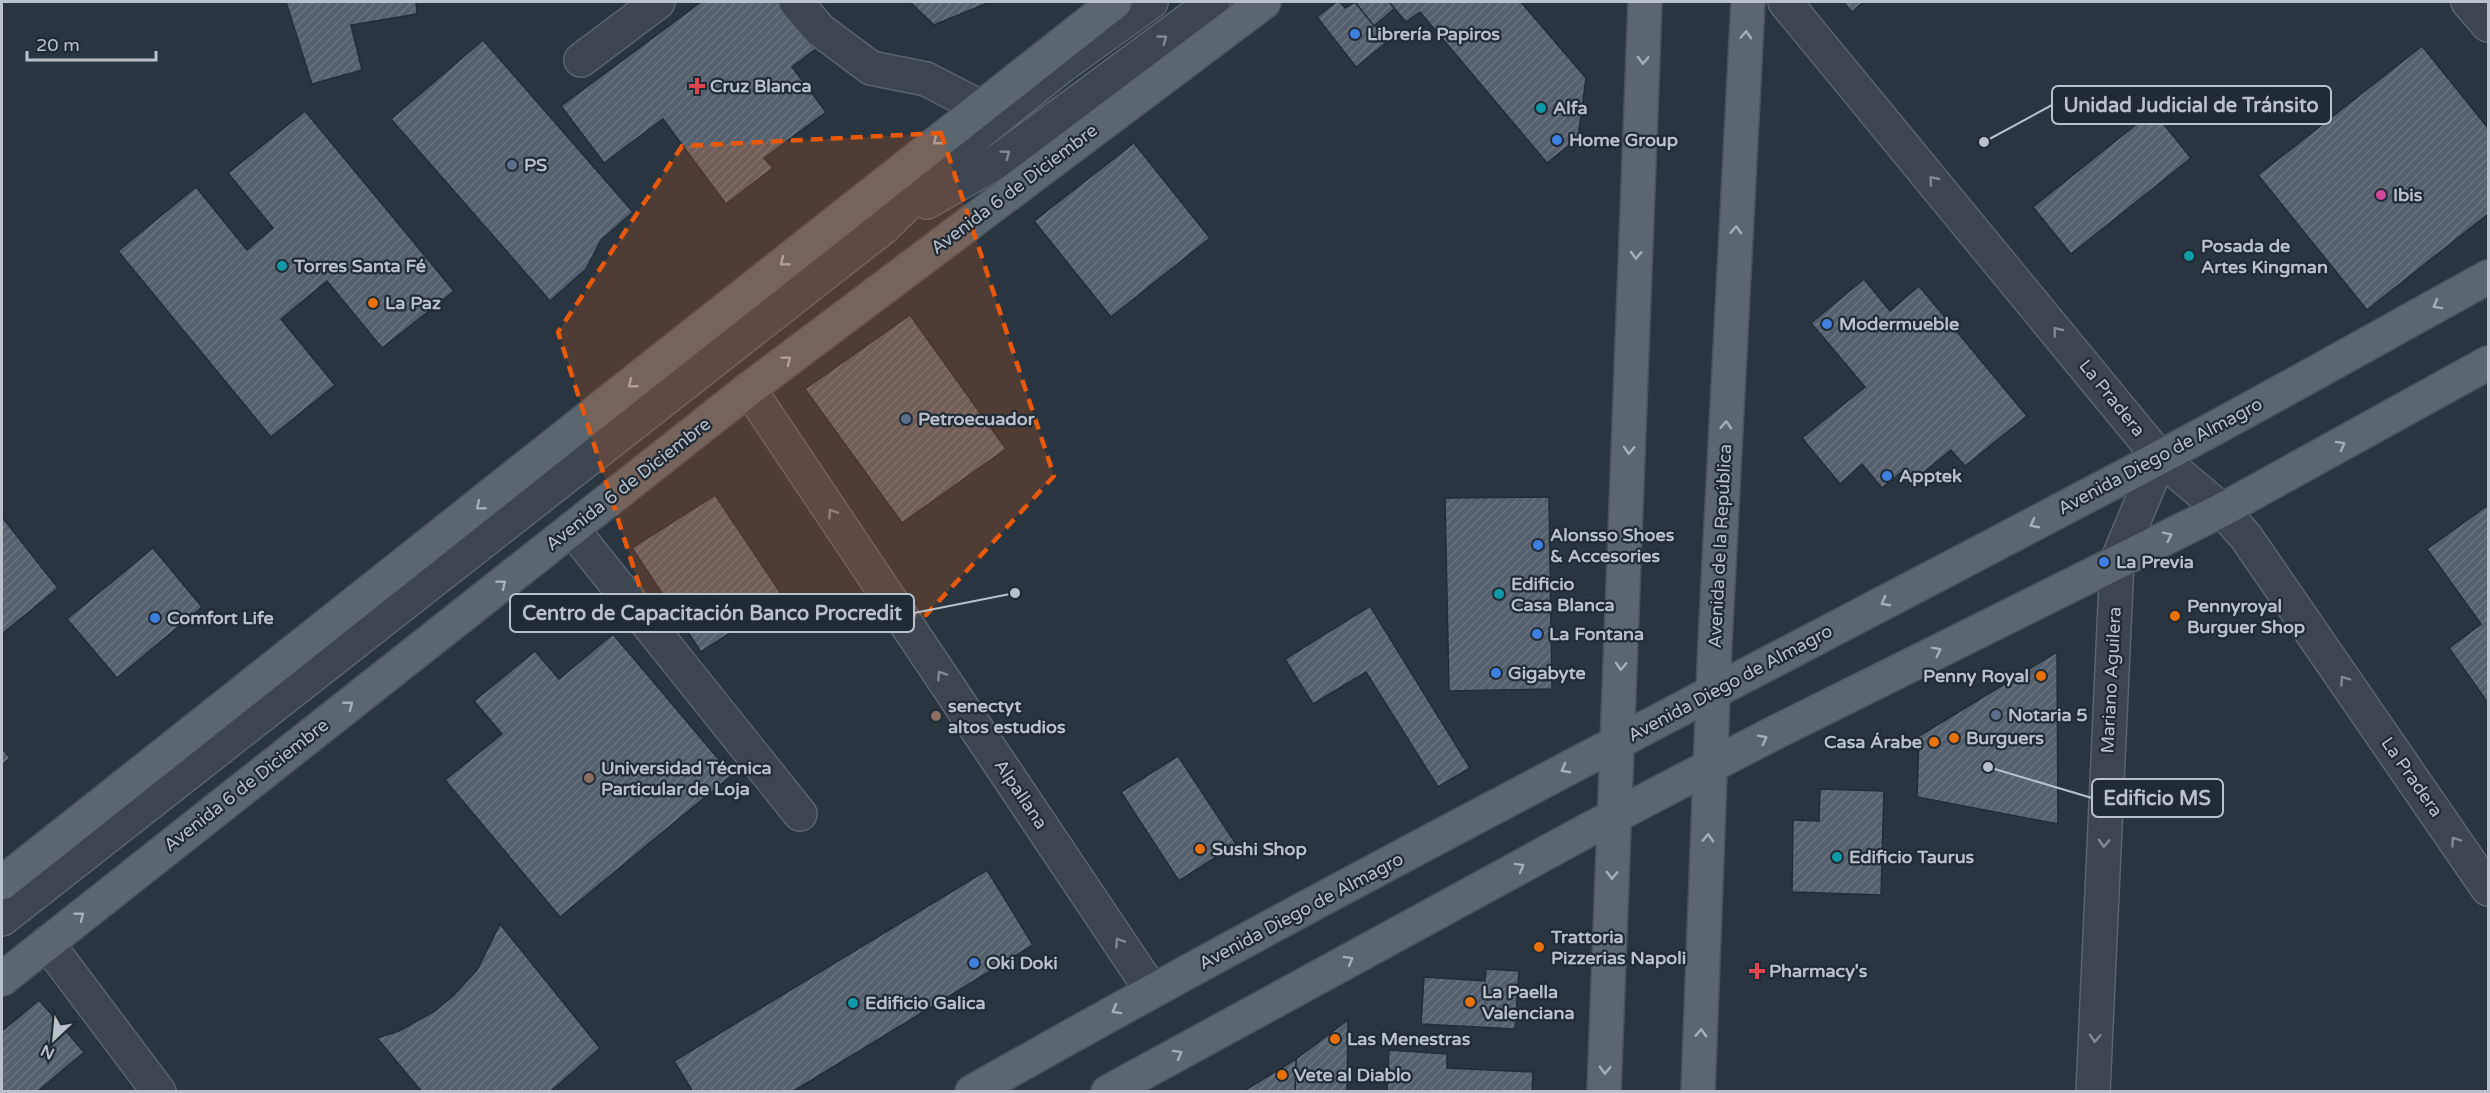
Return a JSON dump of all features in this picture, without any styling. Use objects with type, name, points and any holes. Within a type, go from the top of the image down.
[{"type":"main road","points":[[2,883],[369,595],[853,206],[1115,2]]},
{"type":"main road","name":"Avenida 6 de Diciembre","points":[[2,979],[749,389],[1264,2]]},
{"type":"main road","points":[[1604,1092],[1645,2]]},
{"type":"main road","name":"Avenida de la República","points":[[1698,1092],[1713,693],[1748,2]]},
{"type":"main road","name":"Avenida Diego de Almagro","points":[[972,1092],[1152,991],[1617,743],[2160,458],[2488,277]]},
{"type":"main road","points":[[1108,1092],[1138,1084],[1614,816],[1711,765],[2222,510],[2488,363]]},
{"type":"street","points":[[581,60],[658,2]]},
{"type":"street","points":[[796,2],[820,30],[871,68],[926,79],[980,107]]},
{"type":"street","points":[[2,919],[884,227],[979,133],[1062,66],[1151,2]]},
{"type":"street","points":[[884,227],[998,161],[1213,2]]},
{"type":"street","name":"La Pradera","points":[[1785,2],[2160,458],[2222,510],[2246,537],[2488,889]]},
{"type":"street","points":[[2468,2],[2488,25]]},
{"type":"street","name":"Alpallana","points":[[749,389],[1152,991]]},
{"type":"street","name":"Mariano Aguilera","points":[[2093,1092],[2117,561],[2160,458]]},
{"type":"street","points":[[572,529],[800,814]]},
{"type":"street","points":[[47,943],[159,1092]]},
{"type":"highlighted area","points":[[941,133],[1054,476],[926,615],[650,619],[558,332],[682,146]]},
{"type":"building","points":[[286,2],[416,2],[417,14],[351,25],[362,70],[312,84]]},
{"type":"building","name":"Cruz Blanca","points":[[701,2],[780,2],[816,49],[792,67],[826,112],[764,158],[773,168],[726,204],[663,119],[604,163],[561,106]]},
{"type":"building","points":[[910,2],[990,2],[934,25]]},
{"type":"building","name":"Librería Papiros","points":[[1336,2],[1340,2],[1345,8],[1355,2],[1388,41],[1356,67],[1317,17]]},
{"type":"building","points":[[1355,2],[1389,2],[1395,8],[1374,26]]},
{"type":"building","name":"Alfa","points":[[1389,2],[1521,2],[1586,78],[1578,138],[1547,163],[1420,12],[1406,22]]},
{"type":"building","points":[[1843,2],[1863,2],[1852,12]]},
{"type":"building","name":"PS","points":[[483,40],[633,212],[601,240],[586,269],[550,301],[391,119]]},
{"type":"building","name":"Ibis","points":[[2422,46],[2488,128],[2488,214],[2367,310],[2258,175]]},
{"type":"building","name":"Torres Santa Fé","points":[[305,111],[454,291],[382,348],[327,281],[281,319],[335,385],[271,437],[118,251],[196,187],[247,250],[273,228],[228,173]]},
{"type":"building","points":[[2153,111],[2191,158],[2071,254],[2033,207]]},
{"type":"building","points":[[1134,143],[1210,238],[1111,317],[1034,221]]},
{"type":"building","points":[[1864,279],[1890,311],[1919,286],[2027,416],[1965,466],[1951,450],[1913,481],[1904,470],[1882,488],[1862,464],[1840,484],[1802,438],[1865,387],[1811,323]]},
{"type":"building","name":"Petroecuador","points":[[910,315],[1006,449],[902,523],[805,389]]},
{"type":"building","points":[[715,495],[784,598],[701,652],[632,548]]},
{"type":"building","name":"Edificio Casa Blanca","points":[[1549,497],[1552,689],[1449,691],[1445,498]]},
{"type":"building","points":[[2488,505],[2488,703],[2449,648],[2481,624],[2427,549]]},
{"type":"building","points":[[2,517],[58,588],[2,634]]},
{"type":"building","points":[[153,548],[202,607],[117,678],[67,619]]},
{"type":"building","points":[[1370,606],[1470,768],[1438,787],[1366,672],[1313,704],[1285,659]]},
{"type":"building","name":"Universidad Técnica Particular de Loja","points":[[613,634],[732,775],[560,917],[445,780],[502,734],[474,701],[535,651],[559,679]]},
{"type":"building","points":[[2057,652],[2058,824],[1917,797],[1919,736]]},
{"type":"building","points":[[2,748],[10,758],[2,765]]},
{"type":"building","points":[[1178,756],[1236,844],[1179,881],[1121,792]]},
{"type":"building","name":"Edificio Taurus","points":[[1820,789],[1884,791],[1881,895],[1792,892],[1793,820],[1819,821]]},
{"type":"building","name":"Edificio Galica","points":[[987,870],[1033,945],[792,1092],[693,1092],[674,1061]]},
{"type":"building","points":[[500,924],[600,1048],[550,1092],[422,1092],[377,1038],[399,1031],[435,1011],[453,996],[477,970]]},
{"type":"building","name":"La Paella Valenciana","points":[[1486,969],[1519,971],[1515,1029],[1421,1024],[1424,977],[1485,981]]},
{"type":"building","points":[[39,1000],[84,1052],[37,1092],[2,1092],[2,1031]]},
{"type":"building","name":"Las Menestras","points":[[1348,1020],[1347,1092],[1295,1092],[1296,1059]]},
{"type":"building","points":[[1389,1050],[1447,1054],[1447,1068],[1533,1072],[1532,1092],[1387,1092]]},
{"type":"building","name":"Vete al Diablo","points":[[1296,1059],[1295,1092],[1242,1092]]},
{"type":"place","name":"Librería Papiros","points":[[1355,34]]},
{"type":"place","name":"Cruz Blanca","points":[[697,86]]},
{"type":"place","name":"Alfa","points":[[1541,108]]},
{"type":"place","name":"Home Group","points":[[1557,140]]},
{"type":"place","name":"Unidad Judicial de Tránsito","points":[[1984,142]]},
{"type":"place","name":"PS","points":[[512,165]]},
{"type":"place","name":"Ibis","points":[[2381,195]]},
{"type":"place","name":"Posada de Artes Kingman","points":[[2189,256]]},
{"type":"place","name":"Torres Santa Fé","points":[[282,266]]},
{"type":"place","name":"La Paz","points":[[373,303]]},
{"type":"place","name":"Modermueble","points":[[1827,324]]},
{"type":"place","name":"Petroecuador","points":[[906,419]]},
{"type":"place","name":"Apptek","points":[[1887,476]]},
{"type":"place","name":"Alonsso Shoes & Accesories","points":[[1538,545]]},
{"type":"place","name":"La Previa","points":[[2104,562]]},
{"type":"place","name":"Centro de Capacitación Banco Procredit","points":[[1015,593]]},
{"type":"place","name":"Edificio Casa Blanca","points":[[1499,594]]},
{"type":"place","name":"Pennyroyal Burguer Shop","points":[[2175,616]]},
{"type":"place","name":"Comfort Life","points":[[155,618]]},
{"type":"place","name":"La Fontana","points":[[1537,634]]},
{"type":"place","name":"Gigabyte","points":[[1496,673]]},
{"type":"place","name":"Penny Royal","points":[[2041,676]]},
{"type":"place","name":"Notaria 5","points":[[1996,715]]},
{"type":"place","name":"senectyt altos estudios","points":[[936,716]]},
{"type":"place","name":"Burguers","points":[[1954,738]]},
{"type":"place","name":"Casa Árabe","points":[[1934,742]]},
{"type":"place","name":"Edificio MS","points":[[1988,767]]},
{"type":"place","name":"Universidad Técnica Particular de Loja","points":[[589,778]]},
{"type":"place","name":"Sushi Shop","points":[[1200,849]]},
{"type":"place","name":"Edificio Taurus","points":[[1837,857]]},
{"type":"place","name":"Trattoria Pizzerias Napoli","points":[[1539,947]]},
{"type":"place","name":"Oki Doki","points":[[974,963]]},
{"type":"place","name":"Pharmacy's","points":[[1757,971]]},
{"type":"place","name":"La Paella Valenciana","points":[[1470,1002]]},
{"type":"place","name":"Edificio Galica","points":[[853,1003]]},
{"type":"place","name":"Las Menestras","points":[[1335,1039]]},
{"type":"place","name":"Vete al Diablo","points":[[1282,1075]]}]
